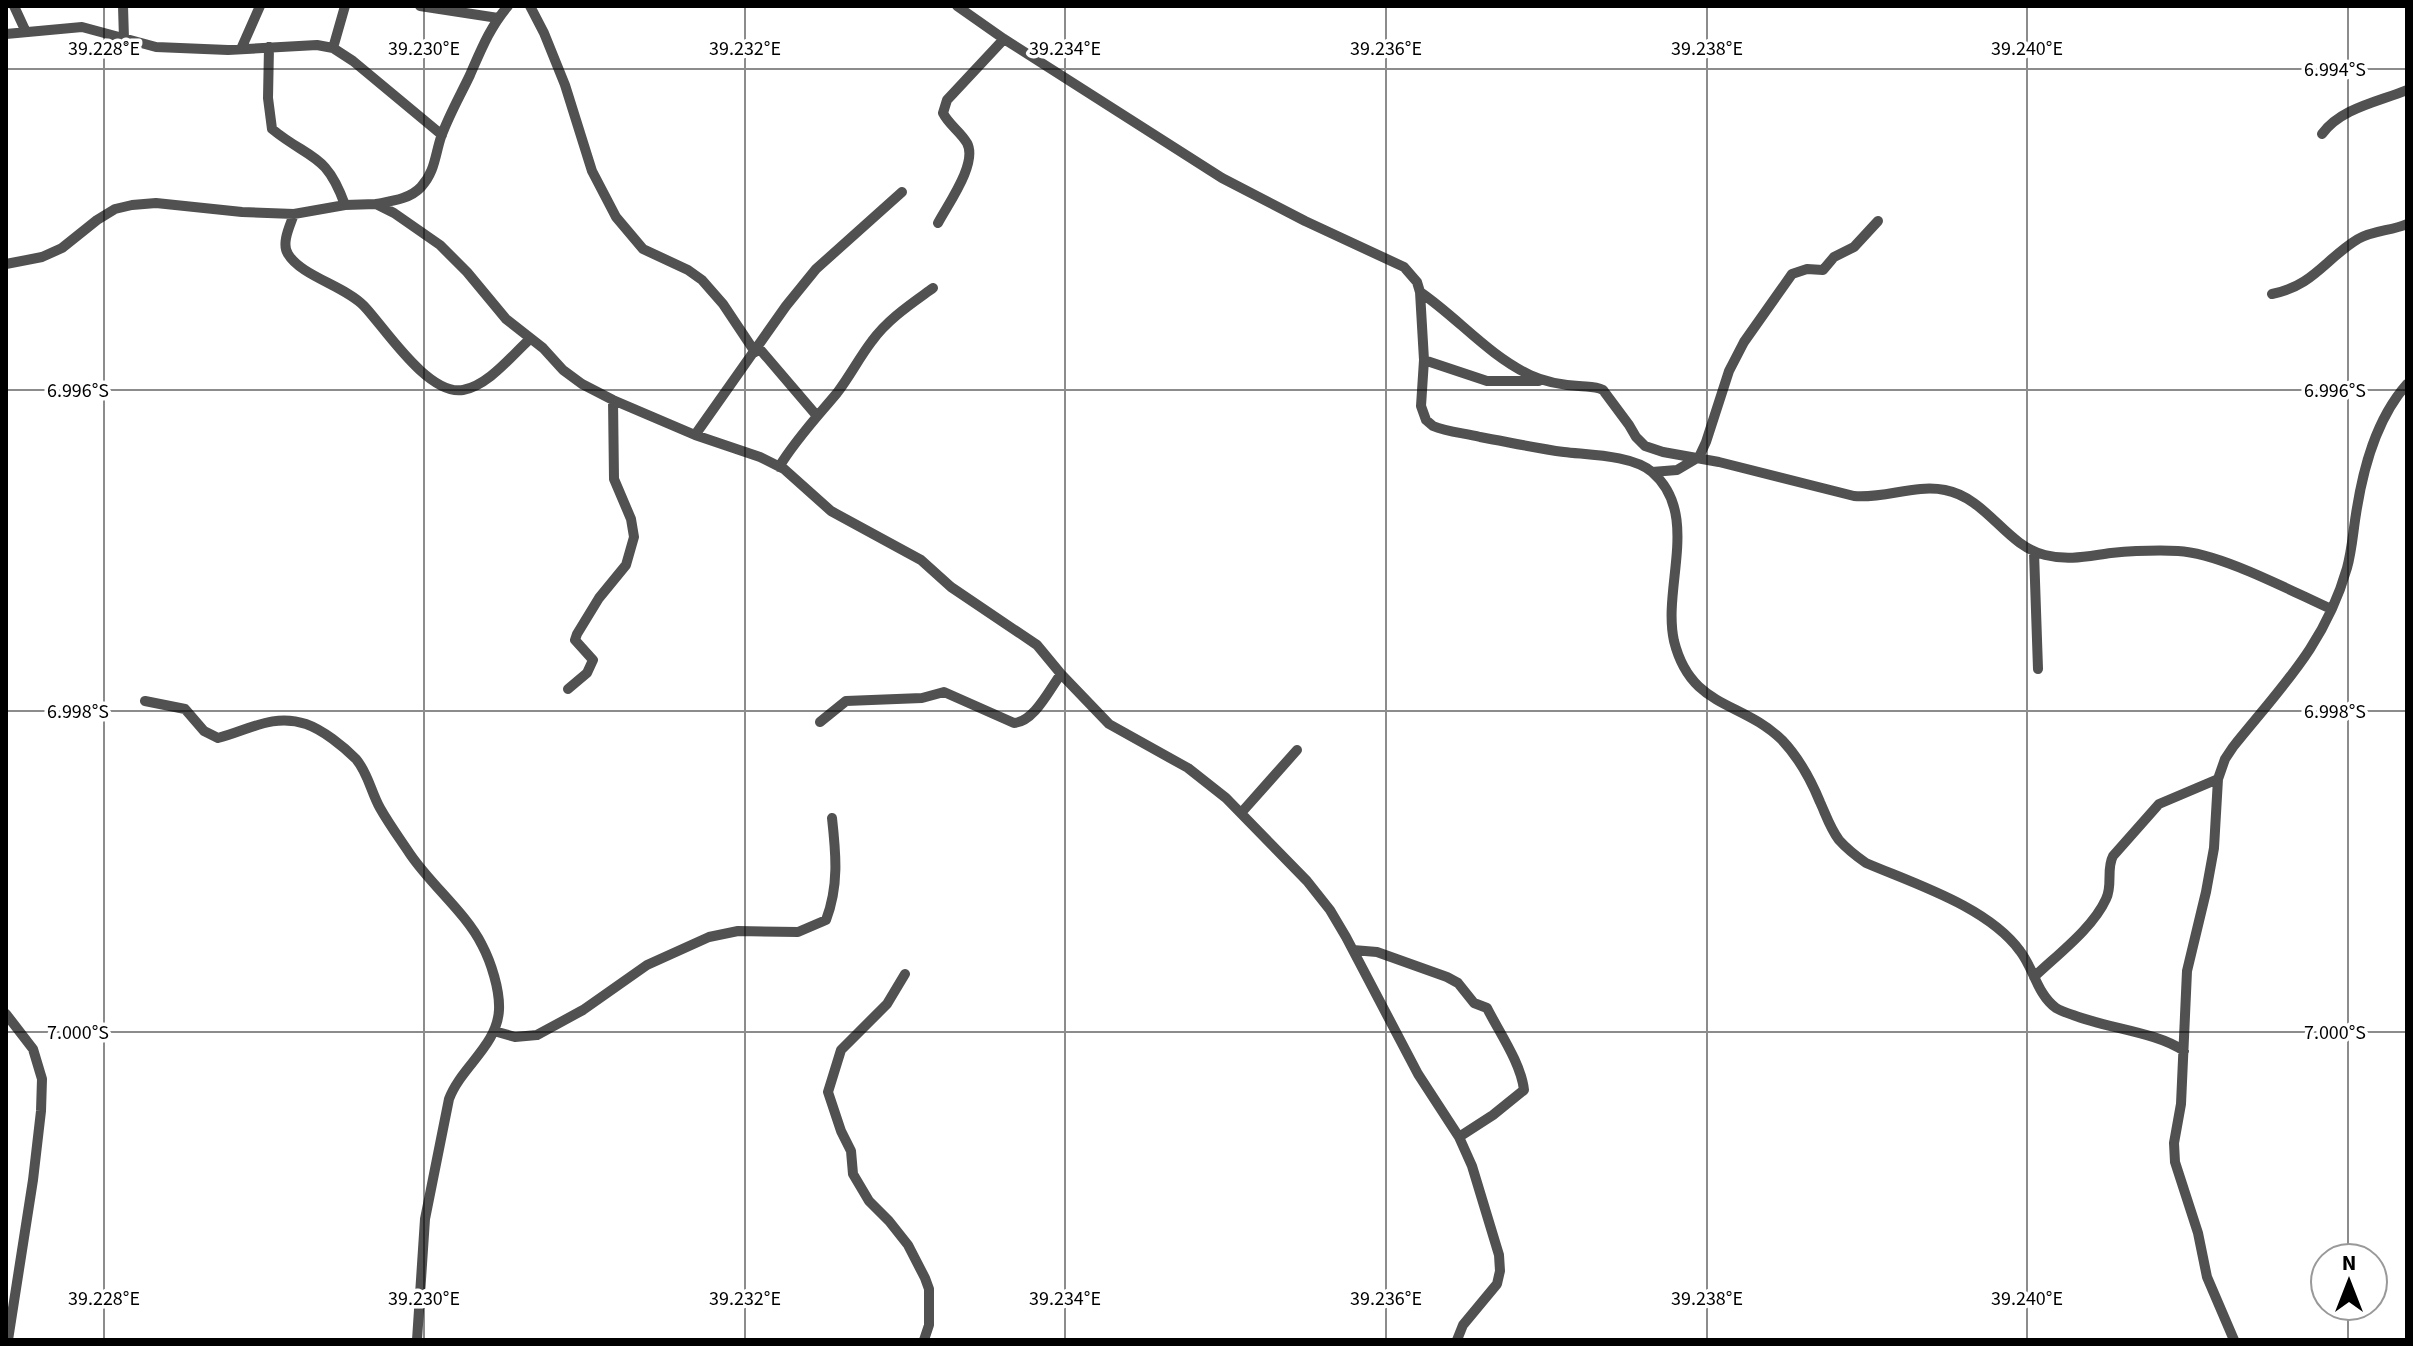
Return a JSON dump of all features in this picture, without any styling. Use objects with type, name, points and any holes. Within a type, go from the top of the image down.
[{"type":"street","points":[[14,6],[26,32]]},
{"type":"street","points":[[123,6],[124,39]]},
{"type":"street","points":[[241,49],[260,6]]},
{"type":"street","points":[[333,48],[345,6]]},
{"type":"street","points":[[420,6],[498,18]]},
{"type":"street","points":[[6,264],[42,257],[76,239],[115,209],[132,205],[156,203],[294,214],[407,197],[419,190],[430,177],[442,135],[485,39],[508,6]]},
{"type":"street","points":[[530,6],[565,85],[592,171],[616,217],[643,249],[702,280],[756,349],[817,416]]},
{"type":"street","points":[[957,6],[1222,178],[1404,267],[1417,282],[1420,292],[1424,360],[1421,406],[1426,420],[1433,426],[1541,449],[1631,462],[1652,472],[1674,508],[1678,529],[1671,618],[1679,656],[1700,689],[1768,729],[1783,742],[1806,773],[1832,830],[1851,853],[1866,863],[1975,913],[2005,934],[2021,952],[2046,999],[2058,1010],[2091,1023],[2172,1042],[2184,1051]]},
{"type":"street","points":[[6,34],[82,27],[156,47],[241,49],[317,45],[333,48],[442,135]]},
{"type":"street","points":[[938,223],[965,174],[970,155],[968,145],[943,113],[947,100],[1004,39]]},
{"type":"street","points":[[269,47],[268,98],[272,129],[320,160],[331,172],[345,205]]},
{"type":"street","points":[[2322,134],[2342,115],[2407,90]]},
{"type":"street","points":[[695,435],[786,306],[816,269],[902,192]]},
{"type":"street","points":[[376,204],[440,245],[506,319],[582,384],[695,435],[760,457],[779,467],[831,511],[921,560],[951,587],[1037,645],[1109,724],[1188,768],[1213,786],[1307,881],[1330,910],[1418,1074],[1459,1137],[1472,1166],[1499,1255],[1500,1271],[1497,1284],[1463,1325],[1457,1340]]},
{"type":"street","points":[[294,214],[285,245],[287,254],[311,273],[359,300],[437,385],[462,390],[484,381],[530,339]]},
{"type":"street","points":[[1652,472],[1677,470],[1699,457],[1729,371],[1744,342],[1783,285],[1798,270],[1823,270],[1834,257],[1854,247],[1878,221]]},
{"type":"street","points":[[2272,294],[2299,286],[2358,239],[2407,224]]},
{"type":"street","points":[[779,467],[791,446],[851,374],[883,328],[933,288]]},
{"type":"street","points":[[1420,292],[1515,367],[1545,381]]},
{"type":"street","points":[[1424,360],[1487,381],[1545,381],[1598,387],[1608,395],[1636,437],[1645,446],[1663,452],[1699,457],[1854,496],[1945,490],[1964,498],[1995,519],[2019,543],[2034,552],[2074,559],[2124,552],[2181,551],[2235,567],[2331,609]]},
{"type":"street","points":[[2234,1340],[2207,1277],[2192,1213],[2175,1162],[2174,1143],[2181,1104],[2187,971],[2214,848],[2218,779],[2233,747],[2295,674],[2320,634],[2347,568],[2360,490],[2376,436],[2395,398],[2407,384]]},
{"type":"street","points":[[568,689],[587,673],[593,660],[575,640],[577,634],[599,598],[626,565],[634,537],[631,519],[614,479],[613,400]]},
{"type":"street","points":[[2034,552],[2038,669]]},
{"type":"street","points":[[820,722],[846,701],[922,698],[944,692],[1014,723],[1021,723],[1061,674]]},
{"type":"street","points":[[145,701],[185,709],[204,731],[218,738],[266,721],[284,720],[308,725],[338,743],[358,761],[379,806],[410,854],[483,946],[499,1009],[494,1031],[475,1062],[454,1087],[449,1099],[425,1219],[417,1340]]},
{"type":"street","points":[[1241,813],[1297,750]]},
{"type":"street","points":[[2034,977],[2093,920],[2110,889],[2110,862],[2113,856],[2159,804],[2218,779]]},
{"type":"street","points":[[494,1031],[524,1037],[549,1030],[647,965],[709,937],[738,931],[798,932],[826,920],[837,881],[832,818]]},
{"type":"street","points":[[1353,950],[1377,952],[1447,977],[1458,983],[1474,1003],[1487,1008],[1506,1044],[1524,1090],[1459,1137]]},
{"type":"street","points":[[905,974],[887,1004],[841,1050],[828,1092],[851,1151],[853,1174],[869,1201],[908,1245],[925,1278],[929,1289],[929,1325],[924,1340]]},
{"type":"street","points":[[6,1014],[33,1049],[42,1079],[33,1180],[8,1340]]},
{"type":"street","points":[[2172,1042],[2183,1031]]}]
